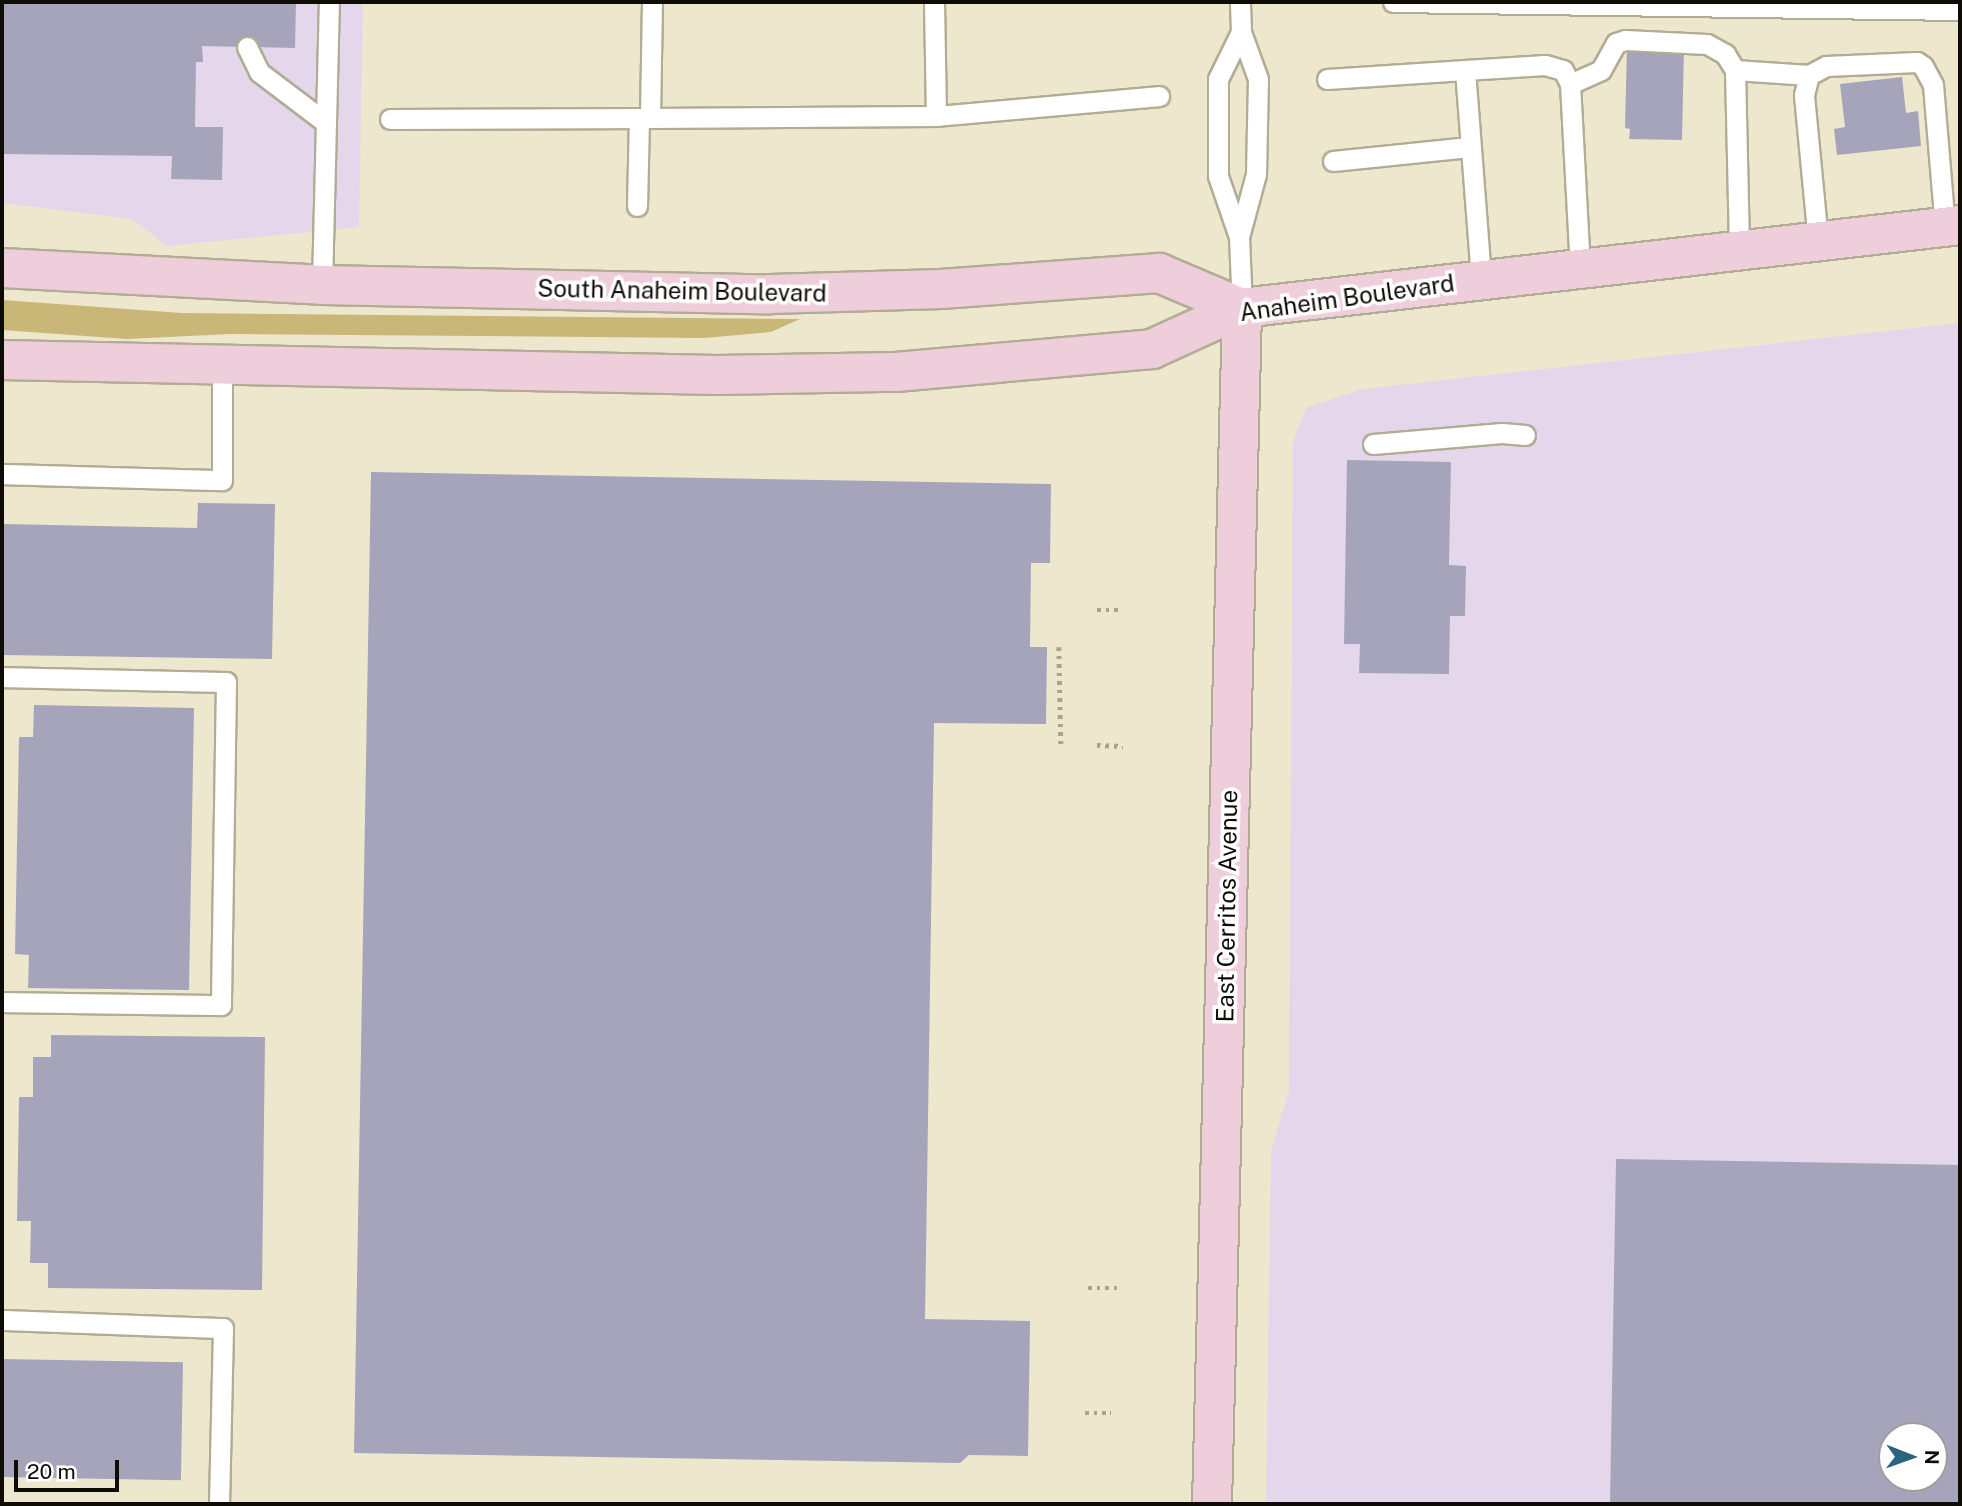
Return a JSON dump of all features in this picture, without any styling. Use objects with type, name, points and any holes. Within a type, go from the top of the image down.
[{"type":"main road","name":"Anaheim Boulevard","points":[[222,362],[739,374],[896,372],[1152,349],[1242,308],[1952,226]]},
{"type":"main road","name":"South Anaheim Boulevard","points":[[2,268],[322,285],[850,293],[1159,273],[1242,308]]},
{"type":"main road","name":"East Cerritos Avenue","points":[[1212,1504],[1242,308]]},
{"type":"main road","points":[[2,360],[222,362]]},
{"type":"lane","points":[[322,285],[329,2]]},
{"type":"lane","points":[[637,206],[652,2]]},
{"type":"lane","points":[[933,2],[936,116]]},
{"type":"lane","points":[[1239,237],[1256,174],[1258,79],[1241,32],[1240,2]]},
{"type":"lane","points":[[1393,2],[1701,4],[1960,10]]},
{"type":"lane","points":[[1241,32],[1218,79],[1218,176],[1239,237],[1242,308]]},
{"type":"lane","points":[[1570,84],[1601,70],[1616,43],[1625,40],[1707,44],[1725,54],[1735,70],[1739,250]]},
{"type":"lane","points":[[247,47],[259,72],[325,122]]},
{"type":"lane","points":[[1735,70],[1809,75],[1826,66],[1917,62],[1923,66],[1933,85],[1952,226]]},
{"type":"lane","points":[[1327,79],[1545,65],[1563,70],[1570,84],[1580,268]]},
{"type":"lane","points":[[1465,70],[1481,280]]},
{"type":"lane","points":[[1809,75],[1804,95],[1818,241]]},
{"type":"lane","points":[[390,118],[936,116],[1159,96]]},
{"type":"lane","points":[[1333,161],[1469,147]]},
{"type":"lane","points":[[2,474],[222,481],[222,362]]},
{"type":"lane","points":[[1373,444],[1502,433],[1525,435]]},
{"type":"lane","points":[[2,677],[226,682],[221,1006],[2,1002]]},
{"type":"lane","points":[[2,1320],[223,1328],[219,1504]]},
{"type":"path","points":[[1097,610],[1122,610]]},
{"type":"path","points":[[1059,647],[1061,745]]},
{"type":"path","points":[[1097,745],[1123,746]]},
{"type":"path","points":[[1088,1289],[1118,1289]]},
{"type":"path","points":[[1084,1413],[1111,1413]]},
{"type":"shaded area","points":[[2,2],[363,2],[359,227],[167,246],[132,219],[2,203]]},
{"type":"shaded area","points":[[2,300],[182,313],[800,319],[771,332],[704,338],[230,334],[127,339],[2,330]]},
{"type":"shaded area","points":[[1960,323],[1960,1504],[1266,1504],[1271,1151],[1289,1091],[1293,441],[1306,408],[1363,389]]},
{"type":"building","points":[[2,2],[296,2],[295,48],[202,46],[203,62],[196,62],[195,127],[223,127],[222,180],[171,179],[172,156],[2,154]]},
{"type":"building","points":[[1627,45],[1684,46],[1682,140],[1629,139],[1630,129],[1625,128]]},
{"type":"building","points":[[1902,77],[1906,113],[1918,111],[1921,146],[1837,155],[1834,129],[1845,127],[1840,84]]},
{"type":"building","points":[[1347,460],[1451,462],[1449,565],[1466,566],[1465,616],[1450,616],[1449,674],[1359,673],[1360,644],[1344,644]]},
{"type":"building","points":[[371,472],[1051,484],[1050,563],[1031,563],[1030,647],[1047,647],[1046,724],[934,723],[925,1319],[1030,1321],[1028,1456],[969,1455],[960,1463],[354,1453]]},
{"type":"building","points":[[198,503],[275,504],[272,659],[2,655],[2,524],[197,528]]},
{"type":"building","points":[[34,705],[194,708],[189,990],[28,988],[29,955],[15,954],[19,737],[33,737]]},
{"type":"building","points":[[51,1035],[265,1037],[262,1290],[48,1288],[48,1263],[30,1263],[31,1221],[17,1221],[19,1097],[33,1097],[33,1057],[51,1057]]},
{"type":"building","points":[[1616,1159],[1960,1165],[1960,1504],[1610,1504]]},
{"type":"building","points":[[2,1359],[183,1362],[181,1480],[2,1477]]}]
